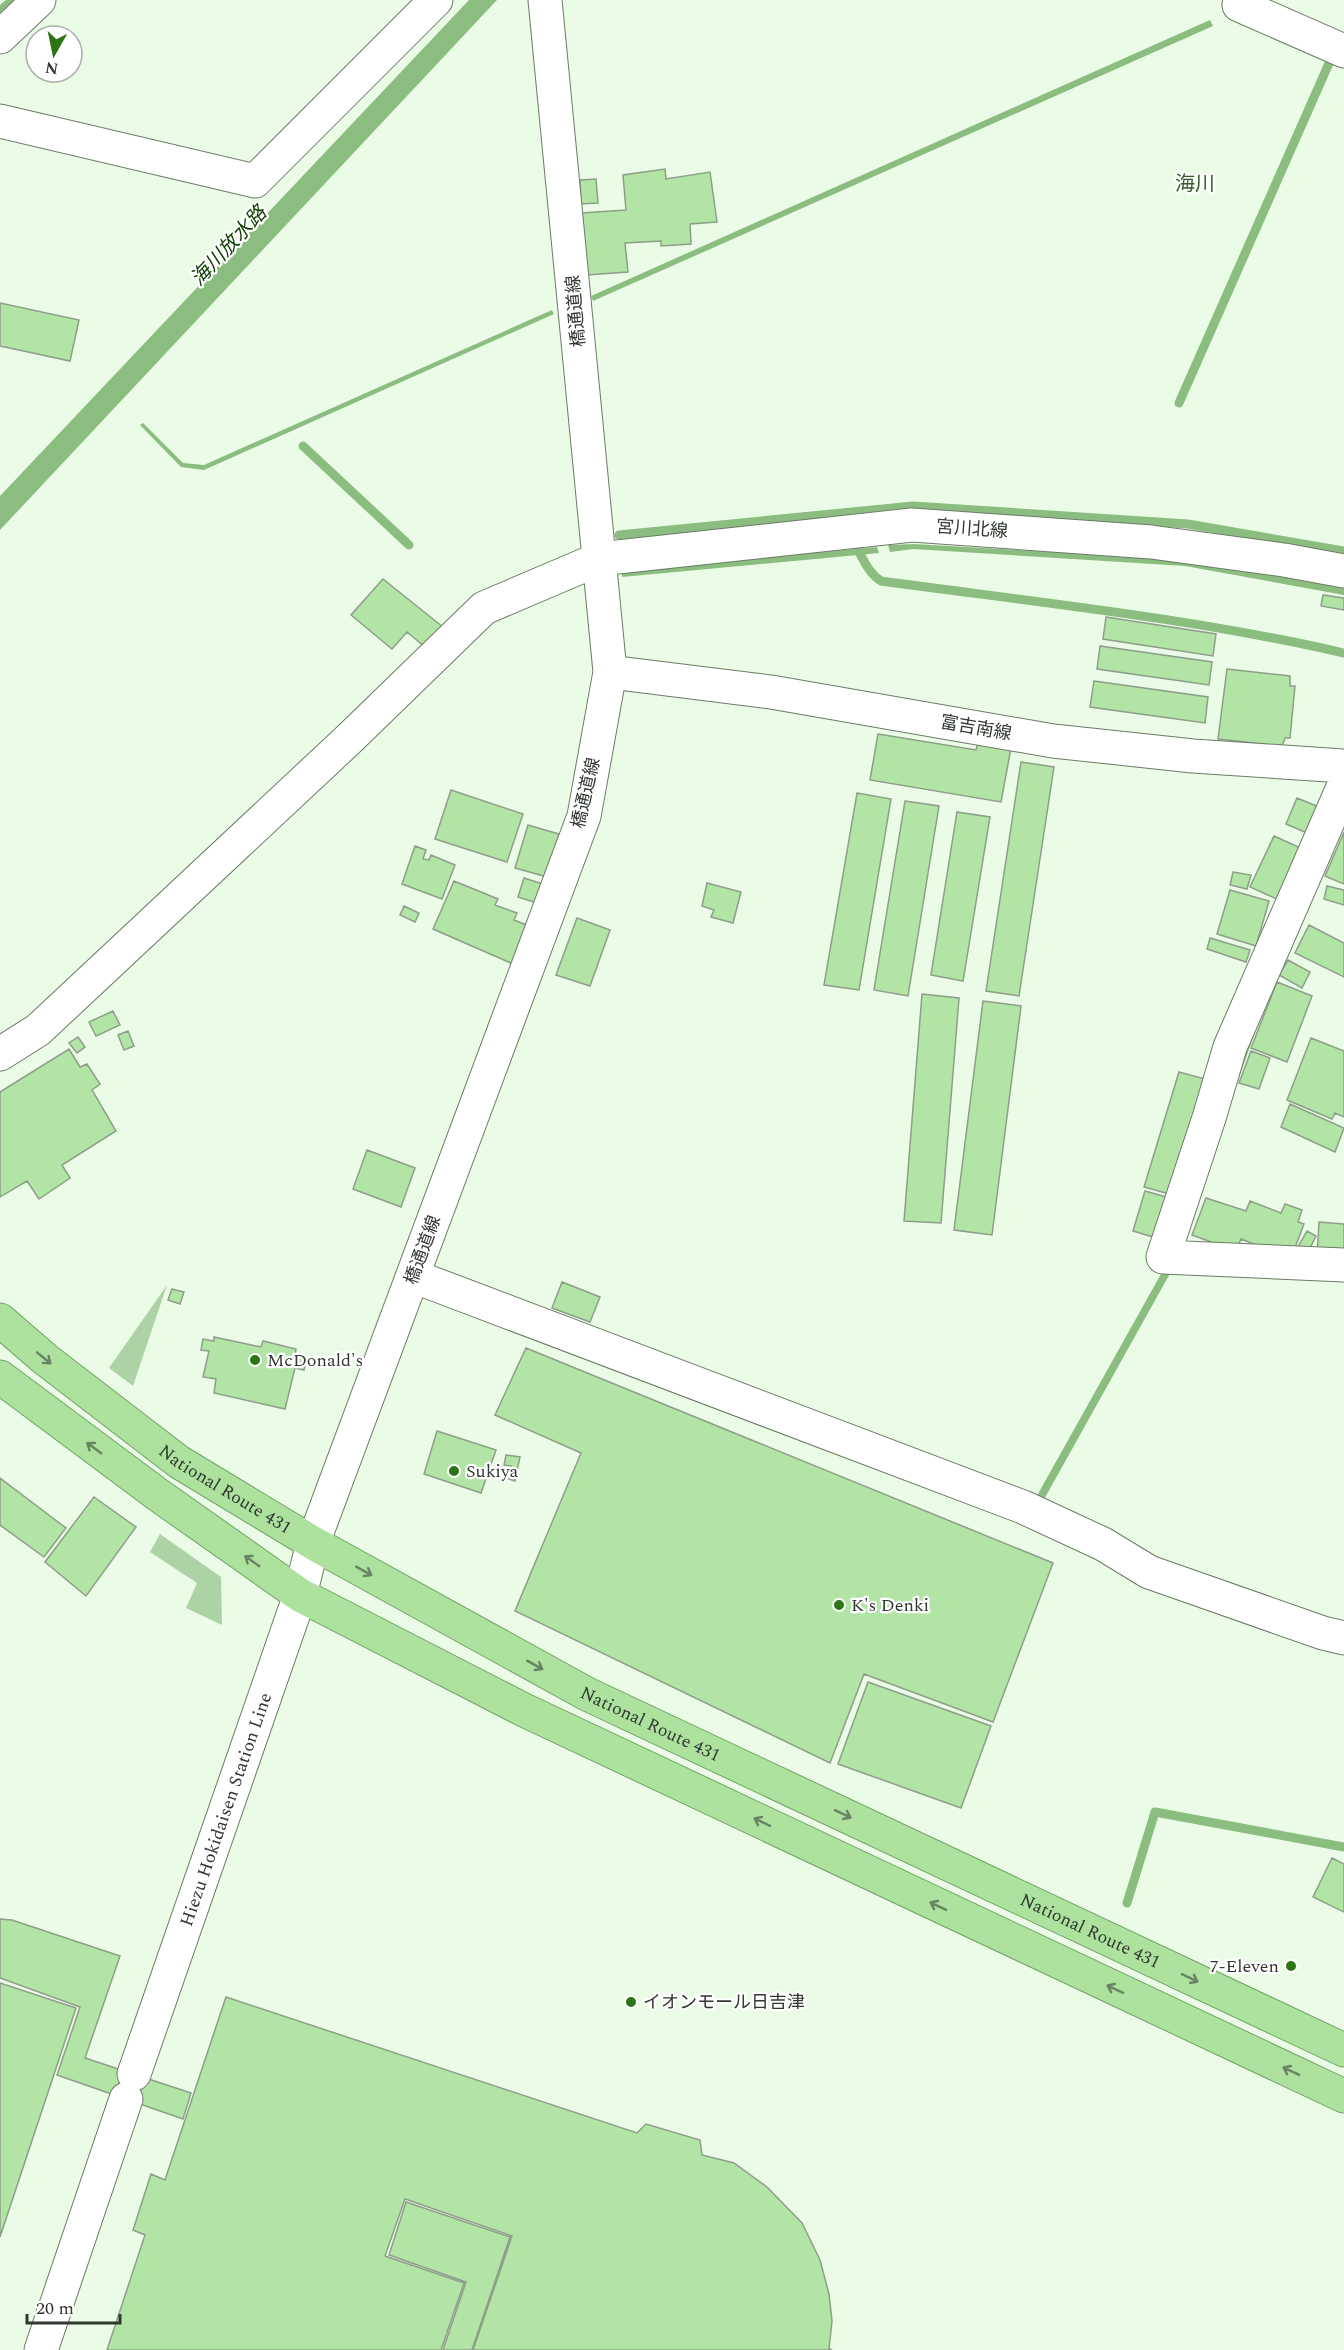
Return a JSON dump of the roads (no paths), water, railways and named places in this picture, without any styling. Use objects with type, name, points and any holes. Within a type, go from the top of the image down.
[{"type":"highway","name":"National Route 431","points":[[0,1320],[45,1359],[179,1462],[313,1543],[587,1694],[1344,2050]]},
{"type":"highway","points":[[0,1377],[148,1487],[300,1595],[524,1710],[1344,2096]]},
{"type":"street","points":[[0,37],[39,0]]},
{"type":"street","points":[[0,121],[255,181],[436,0]]},
{"type":"street","name":"橋通道線","points":[[313,1543],[584,816],[610,672],[545,0]]},
{"type":"street","points":[[1241,0],[1239,5],[1344,51]]},
{"type":"street","name":"宮川北線","points":[[0,1054],[38,1030],[349,739],[484,608],[599,559],[912,525],[1151,542],[1284,560],[1344,571]]},
{"type":"street","name":"富吉南線","points":[[610,672],[771,692],[1053,741],[1192,756],[1344,766]]},
{"type":"street","points":[[1344,785],[1230,1047],[1163,1257],[1344,1265]]},
{"type":"street","points":[[413,1276],[1023,1507],[1103,1544],[1149,1572],[1323,1633],[1344,1638]]},
{"type":"street","name":"Hiezu Hokidaisen Station Line","points":[[41,2350],[300,1595],[313,1543]]},
{"type":"waterway","points":[[0,11],[13,0]]},
{"type":"waterway","points":[[1179,403],[1330,61]]},
{"type":"waterway","points":[[303,446],[409,545]]},
{"type":"waterway","points":[[619,535],[913,506],[1188,524],[1344,551]]},
{"type":"waterway","points":[[859,552],[871,572],[881,581],[1171,620],[1344,653]]},
{"type":"waterway","points":[[1127,1903],[1155,1812],[1344,1847]]},
{"type":"place","name":"McDonald's","points":[[255,1360]]},
{"type":"place","name":"Sukiya","points":[[454,1471]]},
{"type":"place","name":"K's Denki","points":[[839,1605]]},
{"type":"place","name":"7-Eleven","points":[[1291,1966]]},
{"type":"place","name":"イオンモール日吉津","points":[[631,2002]]},
{"type":"district","name":"海川","points":[[1195,184]]},
{"type":"water label","name":"海川放水路","points":[[229,246]]}]
